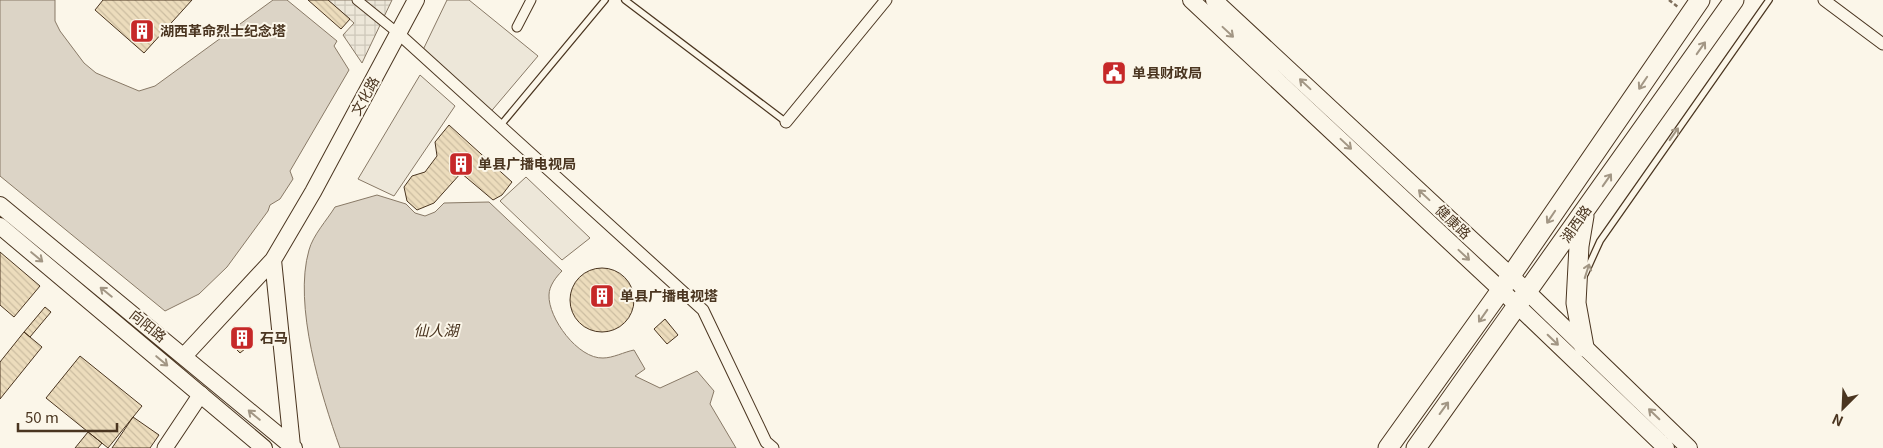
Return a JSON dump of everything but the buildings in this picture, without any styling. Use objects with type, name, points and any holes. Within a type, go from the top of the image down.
[{"type":"main road","name":"文化路","points":[[273,260],[313,192],[416,0]]},
{"type":"main road","name":"健康路","points":[[1191,0],[1506,283]]},
{"type":"main road","name":"健康路","points":[[1214,0],[1523,299],[1666,448]]},
{"type":"main road","name":"湖西路","points":[[1388,448],[1506,283],[1700,0]]},
{"type":"main road","name":"湖西路","points":[[1416,448],[1734,0]]},
{"type":"main road","name":"向阳路","points":[[0,205],[292,447]]},
{"type":"main road","points":[[1584,212],[1579,246],[1576,303],[1588,350]]},
{"type":"main road","name":"向阳路","points":[[0,226],[264,448]]},
{"type":"main road","points":[[184,356],[273,260]]},
{"type":"main road","points":[[273,260],[292,447]]},
{"type":"main road","name":"健康路","points":[[1523,299],[1588,350],[1689,448]]},
{"type":"street","points":[[357,0],[399,34],[703,310],[766,442],[774,448]]},
{"type":"street","points":[[517,26],[531,0]]},
{"type":"street","points":[[786,122],[886,0]]},
{"type":"street","points":[[1824,0],[1883,44]]},
{"type":"street","points":[[165,448],[201,394]]},
{"type":"lane","points":[[500,126],[605,0]]},
{"type":"lane","points":[[624,0],[786,122]]},
{"type":"lane","points":[[1588,350],[1581,308],[1583,281],[1600,241],[1769,0]]},
{"type":"shaded area","points":[[328,0],[392,0],[362,63],[343,35],[354,23]]},
{"type":"shaded area","points":[[447,0],[469,0],[538,56],[488,115],[421,54]]},
{"type":"shaded area","points":[[420,75],[455,106],[394,196],[358,179]]},
{"type":"shaded area","points":[[526,177],[590,238],[562,260],[500,201]]},
{"type":"water","points":[[0,0],[55,0],[55,21],[60,31],[84,63],[96,73],[139,91],[155,86],[273,0],[287,0],[337,41],[334,46],[349,70],[290,171],[293,179],[280,199],[270,205],[268,211],[227,267],[199,294],[165,311],[0,176]]},
{"type":"water","name":"仙人湖","points":[[377,195],[406,204],[415,213],[425,216],[435,212],[444,203],[489,202],[562,271],[550,288],[550,304],[559,325],[575,345],[593,357],[603,358],[634,350],[645,369],[635,376],[660,388],[697,371],[714,391],[710,404],[736,448],[340,448],[311,350],[304,297],[305,272],[311,244],[335,207]]},
{"type":"place","name":"湖西革命烈士纪念塔","points":[[142,31]]},
{"type":"place","name":"单县财政局","points":[[1114,73]]},
{"type":"place","name":"单县广播电视局","points":[[461,164]]},
{"type":"place","name":"单县广播电视塔","points":[[602,296]]},
{"type":"place","name":"石马","points":[[242,338]]}]
